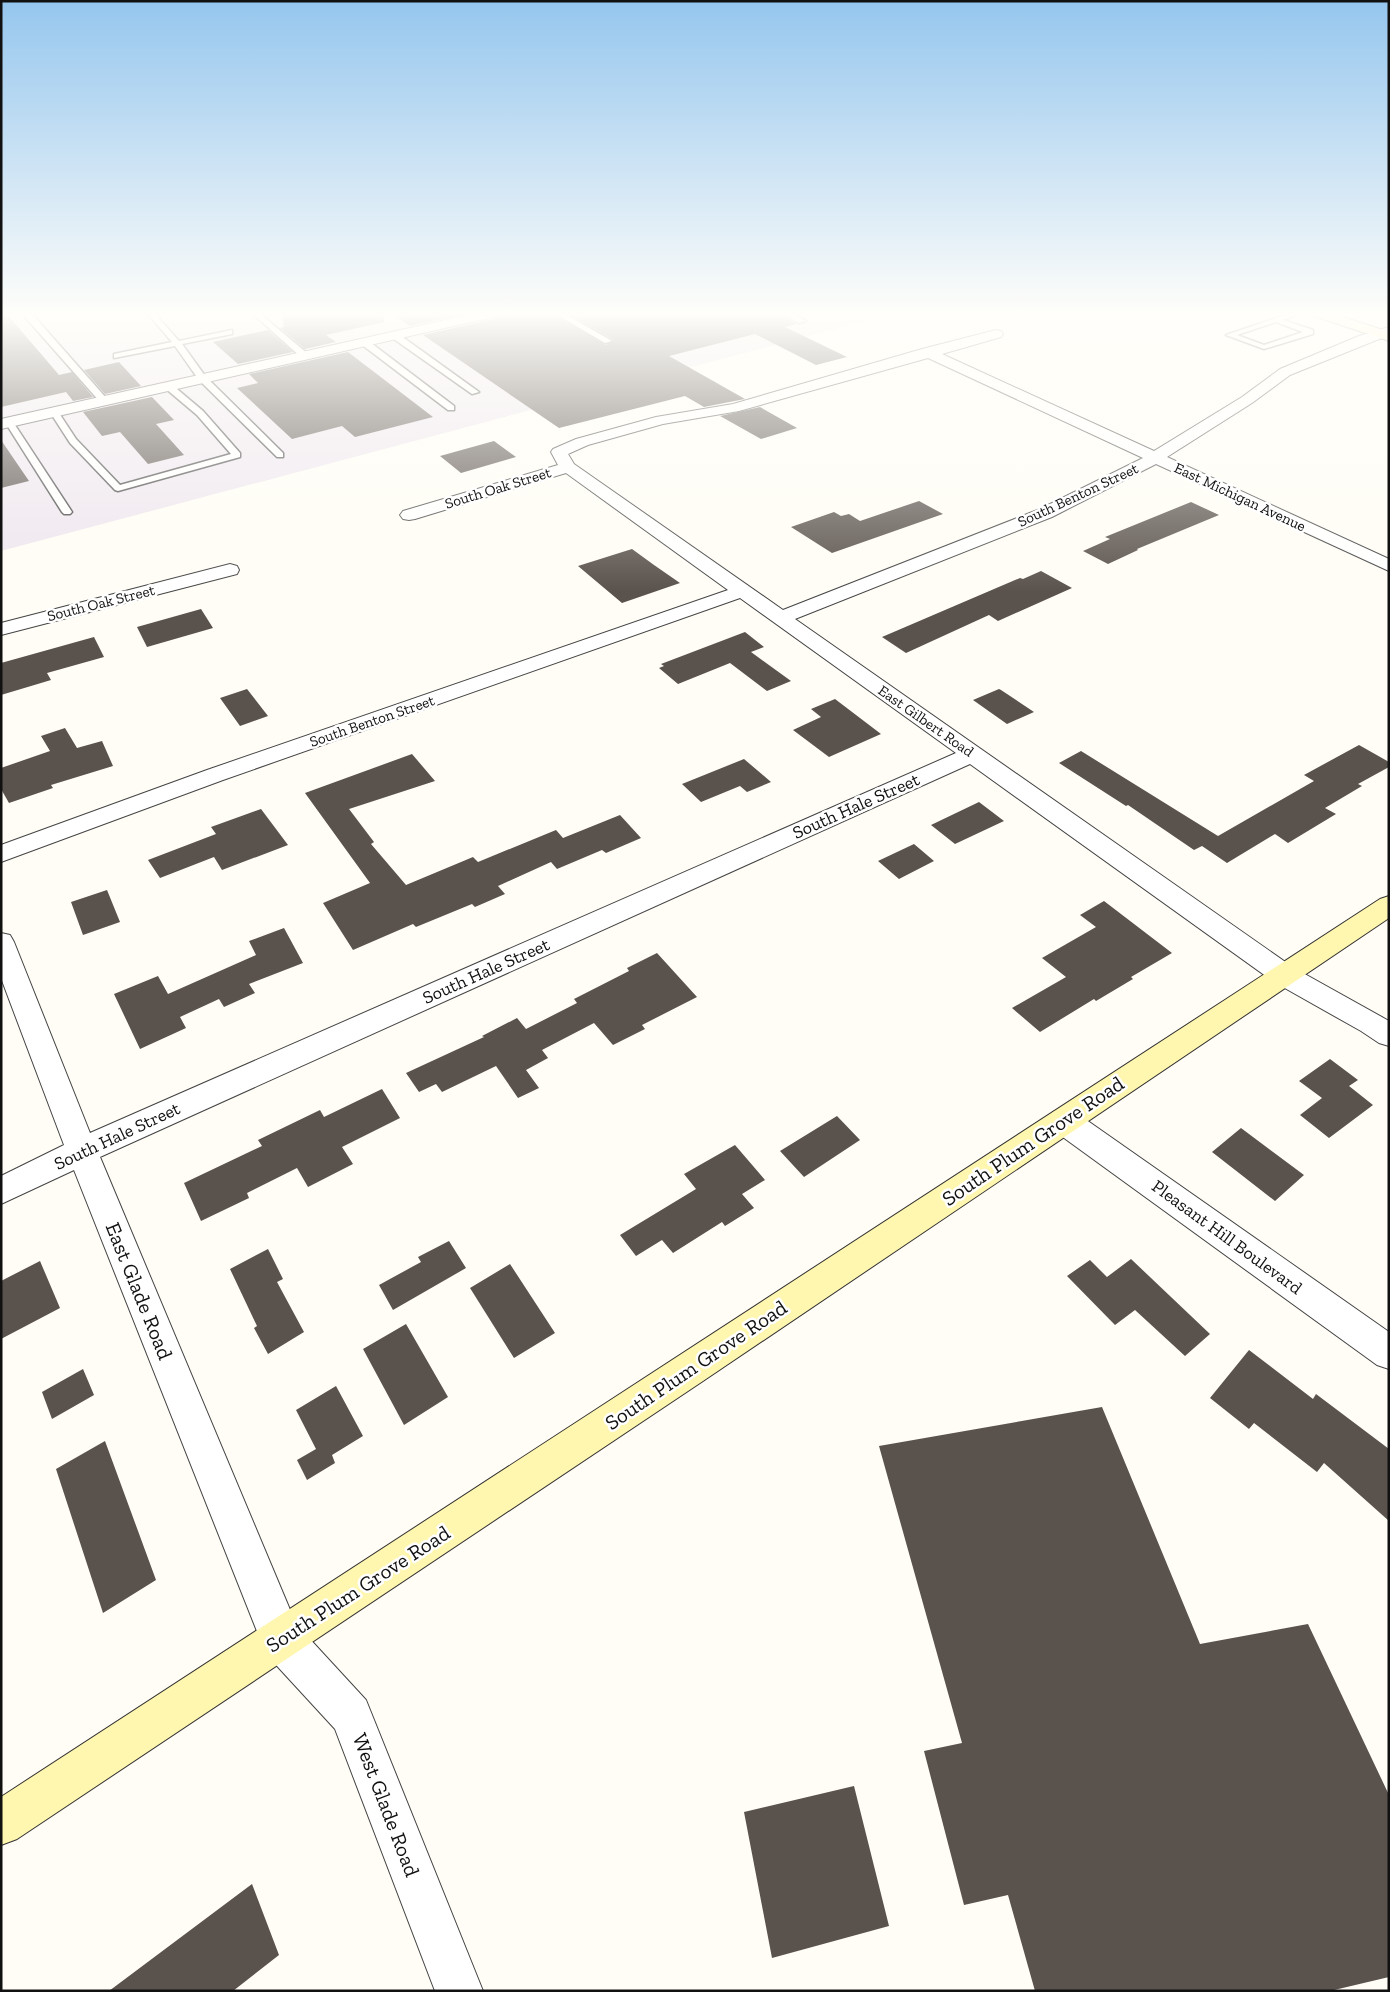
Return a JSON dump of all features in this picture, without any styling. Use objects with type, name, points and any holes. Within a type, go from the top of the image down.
[{"type":"main road","name":"South Plum Grove Road","points":[[1,1823],[1389,905]]},
{"type":"street","points":[[5,423],[81,406]]},
{"type":"street","name":"South Oak Street","points":[[409,515],[568,467],[559,452],[582,442],[661,420],[741,406]]},
{"type":"street","name":"East Michigan Avenue","points":[[1043,406],[1389,566]]},
{"type":"street","name":"South Benton Street","points":[[780,618],[1046,513],[1155,458],[1238,406]]},
{"type":"street","name":"East Gilbert Road","points":[[568,467],[1284,975],[1371,1022],[1389,1035]]},
{"type":"street","name":"South Oak Street","points":[[1,629],[230,570]]},
{"type":"street","name":"South Benton Street","points":[[1,854],[215,775],[743,592]]},
{"type":"street","name":"South Hale Street","points":[[1,1190],[82,1151],[973,754]]},
{"type":"street","name":"East Glade Road","points":[[1,942],[82,1151],[281,1639]]},
{"type":"street","name":"Pleasant Hill Boulevard","points":[[1064,1121],[1389,1353]]},
{"type":"street","name":"West Glade Road","points":[[281,1639],[351,1715],[459,1991]]},
{"type":"lane","points":[[54,412],[73,441],[118,488],[237,455],[192,406]]},
{"type":"lane","points":[[230,406],[280,455]]},
{"type":"lane","points":[[5,423],[67,512]]},
{"type":"shaded area","points":[[1,406],[546,406],[1,551]]},
{"type":"building","points":[[111,406],[161,406],[174,420],[156,424],[184,455],[148,464],[120,432],[102,436],[83,412]]},
{"type":"building","points":[[256,406],[419,406],[433,417],[355,437],[342,426],[292,439]]},
{"type":"building","points":[[527,406],[646,406],[559,428]]},
{"type":"building","points":[[760,407],[797,428],[761,439],[720,416]]},
{"type":"building","points":[[1,440],[29,481],[1,488]]},
{"type":"building","points":[[494,441],[516,457],[461,473],[440,456]]},
{"type":"building","points":[[919,501],[943,514],[832,553],[791,527],[834,512],[841,516],[849,514],[860,521]]},
{"type":"building","points":[[1191,502],[1219,515],[1137,549],[1108,564],[1083,551],[1110,539],[1105,537]]},
{"type":"building","points":[[632,549],[680,583],[622,603],[578,566]]},
{"type":"building","points":[[1041,571],[1072,588],[998,621],[989,615],[906,653],[882,637],[1020,578],[1023,579]]},
{"type":"building","points":[[201,609],[213,628],[147,647],[137,627]]},
{"type":"building","points":[[745,632],[764,647],[751,652],[791,681],[767,691],[730,663],[678,684],[659,668],[664,666],[661,664]]},
{"type":"building","points":[[94,637],[104,657],[47,673],[51,680],[1,695],[1,663]]},
{"type":"building","points":[[247,689],[268,716],[240,726],[220,698]]},
{"type":"building","points":[[999,689],[1034,712],[1007,724],[973,700]]},
{"type":"building","points":[[835,699],[881,734],[829,757],[793,730],[821,717],[811,709]]},
{"type":"building","points":[[65,728],[77,748],[102,741],[113,766],[51,785],[53,788],[9,803],[1,789],[1,768],[50,751],[41,736]]},
{"type":"building","points":[[1359,745],[1389,762],[1389,767],[1358,784],[1362,786],[1325,808],[1336,814],[1288,843],[1275,834],[1227,863],[1202,846],[1194,850],[1128,805],[1126,806],[1059,763],[1081,751],[1218,836],[1314,781],[1304,775]]},
{"type":"building","points":[[412,754],[435,781],[349,809],[374,842],[371,844],[406,885],[473,857],[478,862],[556,830],[563,838],[620,815],[641,838],[606,853],[602,850],[557,869],[551,862],[498,886],[505,894],[475,907],[472,904],[416,927],[413,924],[353,950],[323,903],[370,883],[305,793]]},
{"type":"building","points":[[744,759],[771,782],[747,792],[740,786],[701,802],[682,784]]},
{"type":"building","points":[[979,802],[1004,821],[955,844],[931,825]]},
{"type":"building","points":[[261,809],[288,845],[222,870],[214,857],[160,878],[148,860],[216,834],[211,827]]},
{"type":"building","points":[[914,844],[934,861],[899,879],[878,861]]},
{"type":"building","points":[[107,890],[120,922],[83,935],[71,902]]},
{"type":"building","points":[[1104,901],[1172,953],[1131,977],[1133,979],[1096,1001],[1094,999],[1040,1032],[1012,1008],[1066,977],[1042,958],[1096,927],[1080,915]]},
{"type":"building","points":[[284,928],[303,963],[249,984],[255,993],[224,1007],[219,999],[180,1017],[186,1028],[140,1049],[114,994],[158,976],[168,994],[256,955],[249,941]]},
{"type":"building","points":[[657,953],[697,997],[642,1025],[645,1029],[613,1045],[594,1023],[542,1050],[548,1058],[526,1070],[539,1088],[518,1098],[496,1066],[442,1092],[436,1084],[419,1092],[406,1073],[484,1037],[482,1036],[517,1018],[526,1029],[577,1003],[574,999],[629,971],[627,968]]},
{"type":"building","points":[[1330,1059],[1358,1080],[1349,1086],[1373,1105],[1329,1138],[1300,1115],[1322,1098],[1299,1081]]},
{"type":"building","points":[[382,1089],[400,1118],[342,1147],[353,1164],[308,1187],[297,1168],[247,1193],[249,1198],[201,1221],[184,1183],[262,1146],[258,1140],[320,1110],[324,1117]]},
{"type":"building","points":[[837,1116],[860,1140],[804,1177],[780,1151]]},
{"type":"building","points":[[1241,1128],[1304,1175],[1275,1201],[1212,1152]]},
{"type":"building","points":[[735,1145],[765,1180],[742,1194],[754,1208],[725,1226],[722,1222],[673,1253],[662,1240],[636,1256],[620,1235],[696,1189],[684,1174]]},
{"type":"building","points":[[449,1241],[466,1268],[393,1310],[379,1285],[421,1262],[418,1257]]},
{"type":"building","points":[[268,1249],[283,1279],[277,1282],[304,1332],[268,1354],[254,1328],[257,1326],[230,1269]]},
{"type":"building","points":[[1131,1259],[1210,1334],[1185,1356],[1135,1310],[1115,1325],[1067,1276],[1090,1260],[1107,1277]]},
{"type":"building","points":[[40,1261],[60,1308],[1,1339],[1,1281]]},
{"type":"building","points":[[510,1264],[555,1333],[514,1358],[470,1288]]},
{"type":"building","points":[[406,1324],[448,1397],[404,1425],[363,1349]]},
{"type":"building","points":[[1249,1350],[1313,1399],[1316,1394],[1389,1449],[1389,1521],[1324,1463],[1317,1472],[1254,1423],[1249,1429],[1210,1398]]},
{"type":"building","points":[[83,1369],[94,1395],[52,1419],[42,1392]]},
{"type":"building","points":[[336,1386],[363,1436],[332,1455],[335,1463],[307,1480],[297,1460],[316,1449],[296,1410]]},
{"type":"building","points":[[1102,1407],[1200,1644],[1308,1624],[1389,1795],[1389,1977],[1330,1991],[1035,1991],[1008,1895],[964,1905],[924,1751],[962,1743],[879,1446]]},
{"type":"building","points":[[105,1441],[156,1580],[103,1613],[56,1469]]},
{"type":"building","points":[[854,1786],[889,1926],[772,1958],[744,1812]]},
{"type":"building","points":[[252,1884],[279,1955],[233,1991],[109,1991]]}]
